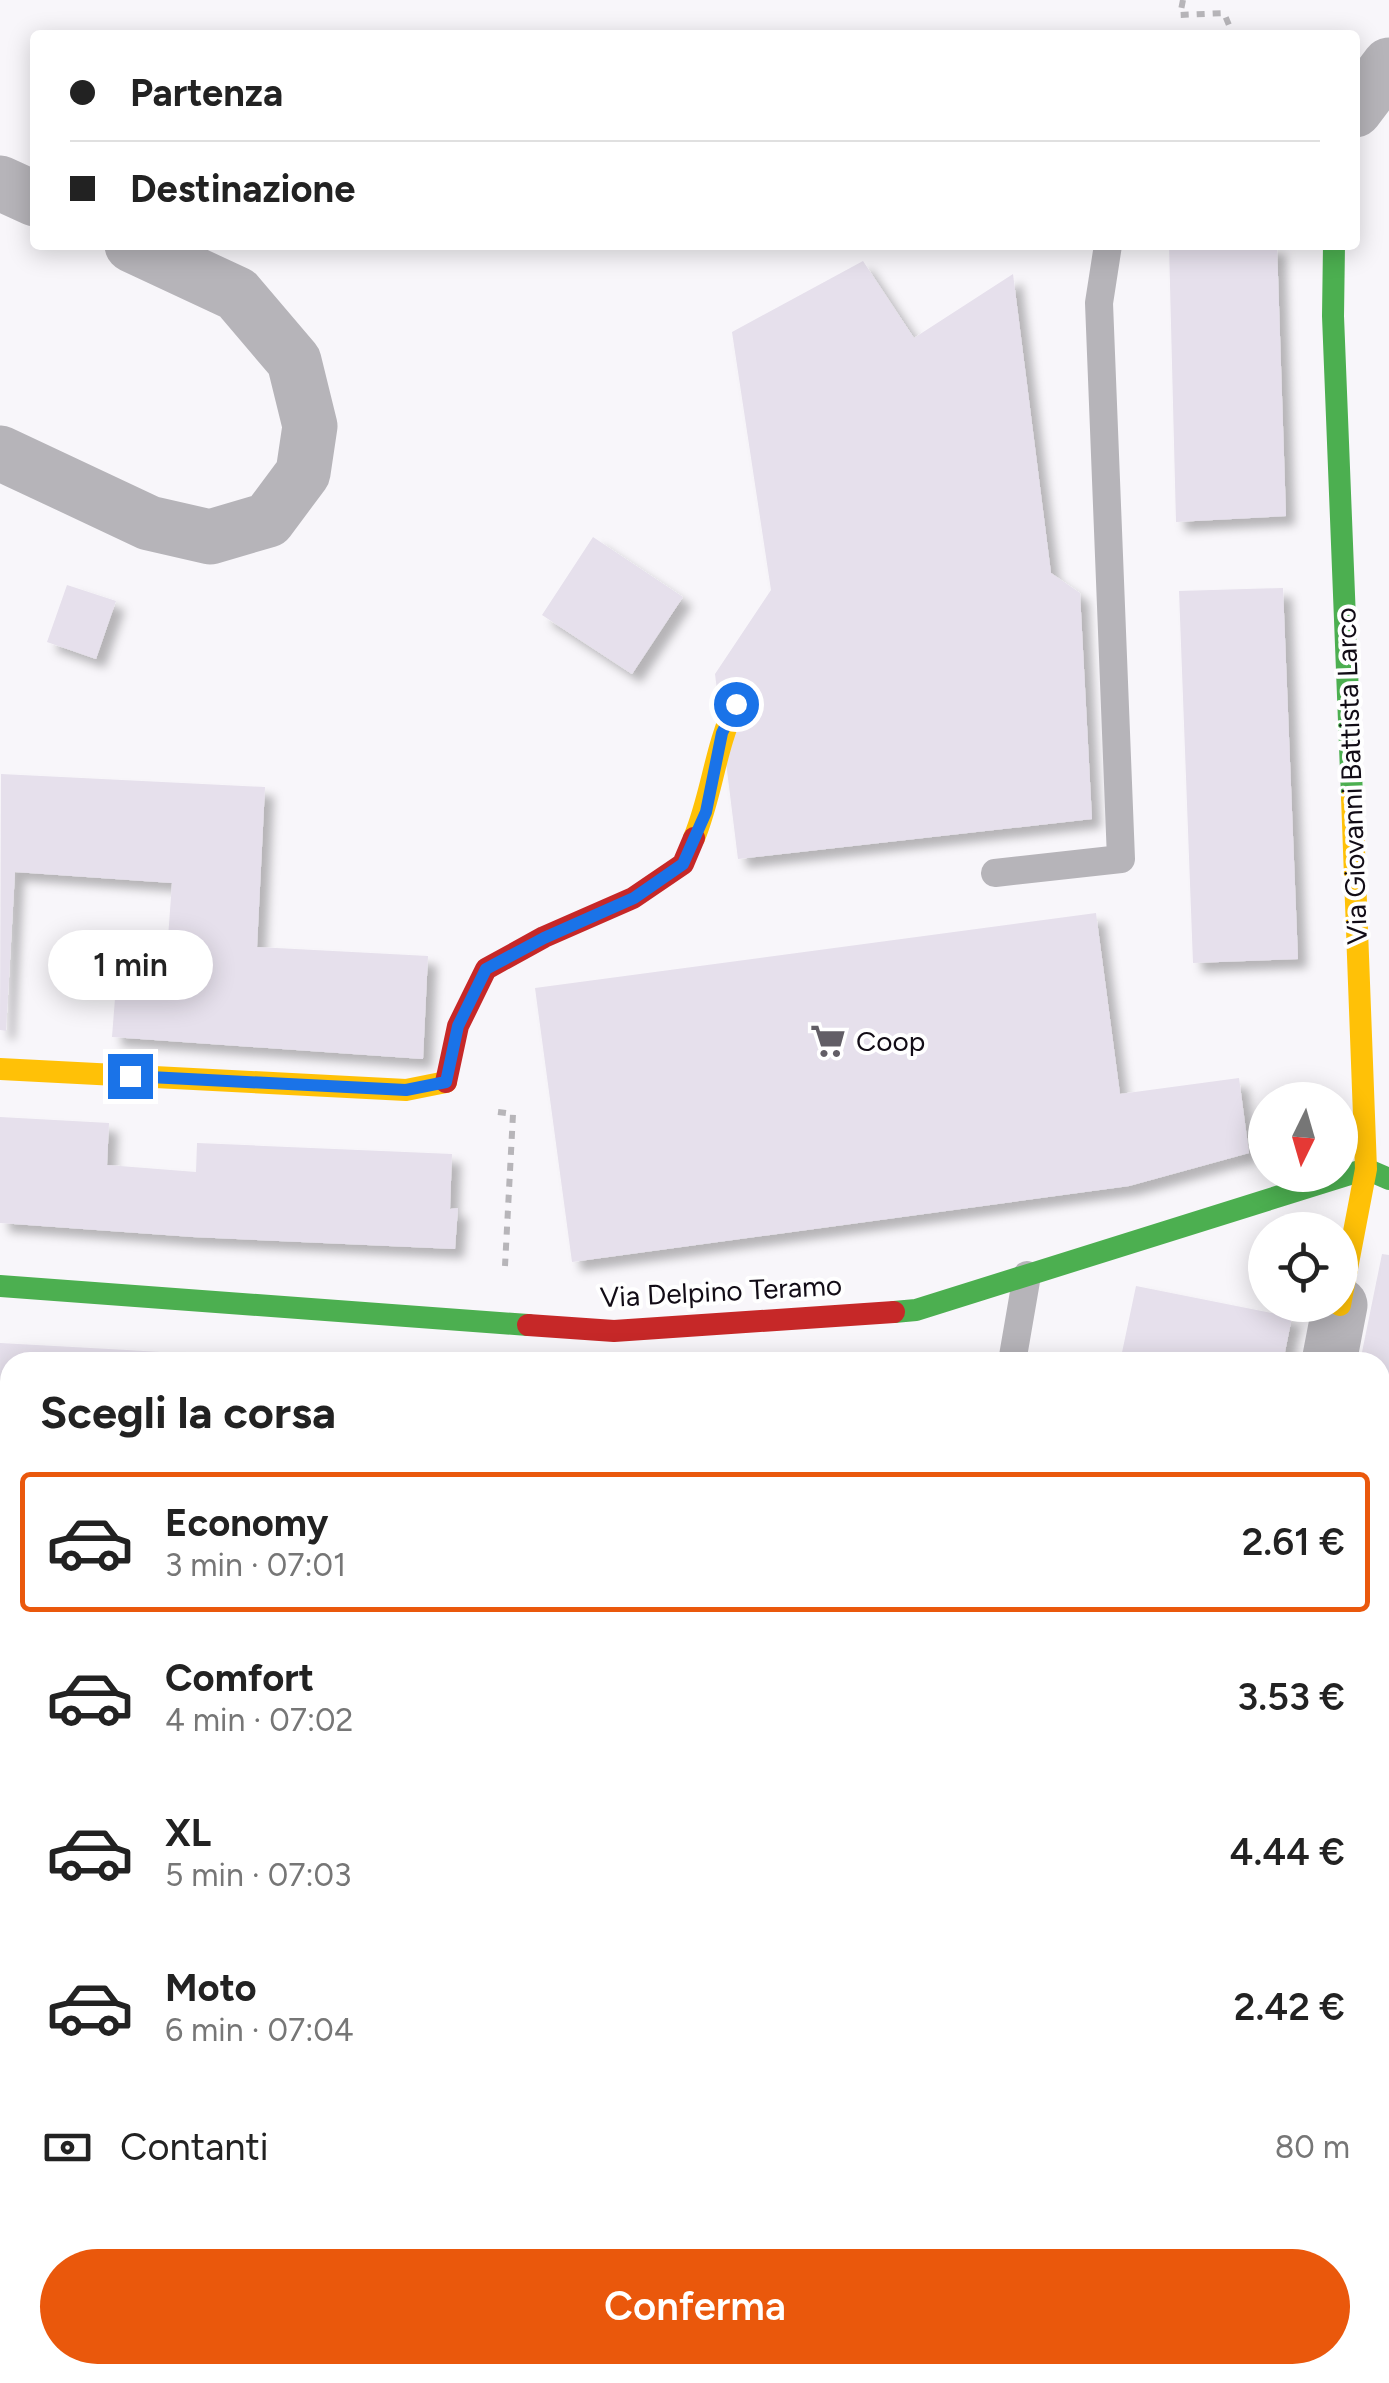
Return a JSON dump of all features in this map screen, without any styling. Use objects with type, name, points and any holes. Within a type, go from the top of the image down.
[{"type":"street","points":[[1360,103],[1389,65]]},
{"type":"street","points":[[0,183],[30,198]]},
{"type":"street","points":[[0,454],[150,523],[210,537],[268,520],[302,472],[310,426],[294,361],[237,294],[143,250]]},
{"type":"street","name":"Via Giovanni Battista Larco","points":[[1334,250],[1332,316],[1366,1170],[1358,1212]]},
{"type":"street","points":[[0,1069],[336,1088],[406,1090],[446,1082],[458,1026],[486,969],[634,898],[683,864],[706,812],[722,733],[736,704]]},
{"type":"street","points":[[1366,1170],[1389,1179]]},
{"type":"street","name":"Via Delpino Teramo","points":[[0,1286],[614,1331],[916,1310],[1366,1170]]},
{"type":"street","name":"Via Giovanni Battista Larco","points":[[1331,1352],[1337,1322]]},
{"type":"lane","points":[[994,873],[1120,859],[1099,303],[1107,250]]},
{"type":"lane","points":[[1014,1352],[1027,1275]]},
{"type":"path","points":[[1183,0],[1180,15],[1224,13],[1231,30]]},
{"type":"path","points":[[426,1086],[442,1104],[513,1114],[502,1322]]},
{"type":"building","points":[[1169,250],[1277,250],[1286,516],[1176,522]]},
{"type":"building","points":[[863,261],[914,338],[1013,274],[1051,573],[1080,593],[1092,819],[738,859],[715,674],[771,590],[732,332]]},
{"type":"building","points":[[593,537],[683,597],[632,674],[542,615]]},
{"type":"building","points":[[67,585],[116,601],[96,659],[47,642]]},
{"type":"building","points":[[1283,588],[1298,959],[1193,963],[1179,591]]},
{"type":"building","points":[[1,774],[265,787],[257,947],[428,956],[423,1059],[112,1037],[120,934],[168,938],[172,883],[15,872],[6,1031],[0,1030]]},
{"type":"building","name":"Coop","points":[[1096,913],[1120,1094],[1239,1078],[1248,1153],[1129,1186],[572,1262],[535,988]]},
{"type":"building","points":[[0,1117],[109,1123],[107,1165],[196,1172],[197,1143],[452,1154],[450,1209],[458,1208],[455,1249],[0,1223]]},
{"type":"building","points":[[1382,1254],[1389,1255],[1389,1352],[1362,1352]]},
{"type":"building","points":[[1136,1286],[1248,1308],[1248,1322],[1291,1322],[1285,1352],[1122,1352]]},
{"type":"building","points":[[0,1343],[157,1352],[0,1352]]},
{"type":"traffic: fast","points":[[1334,250],[1333,316],[1352,797]]},
{"type":"traffic: fast","points":[[894,1312],[916,1310],[1366,1169],[1389,1179]]},
{"type":"traffic: fast","points":[[0,1286],[528,1325]]},
{"type":"traffic: slow","points":[[694,838],[736,704]]},
{"type":"traffic: slow","points":[[1352,797],[1366,1169],[1358,1212]]},
{"type":"traffic: slow","points":[[0,1069],[406,1090],[446,1082]]},
{"type":"traffic: jam","points":[[446,1082],[458,1026],[486,969],[544,937],[633,898],[683,864],[694,838]]},
{"type":"traffic: jam","points":[[528,1325],[614,1331],[894,1312]]},
{"type":"place","name":"Coop","points":[[828,1041]]},
{"type":"route","points":[[130,1076],[406,1090],[446,1082],[458,1026],[486,969],[634,898],[683,864],[706,812],[722,733],[736,704]]}]
